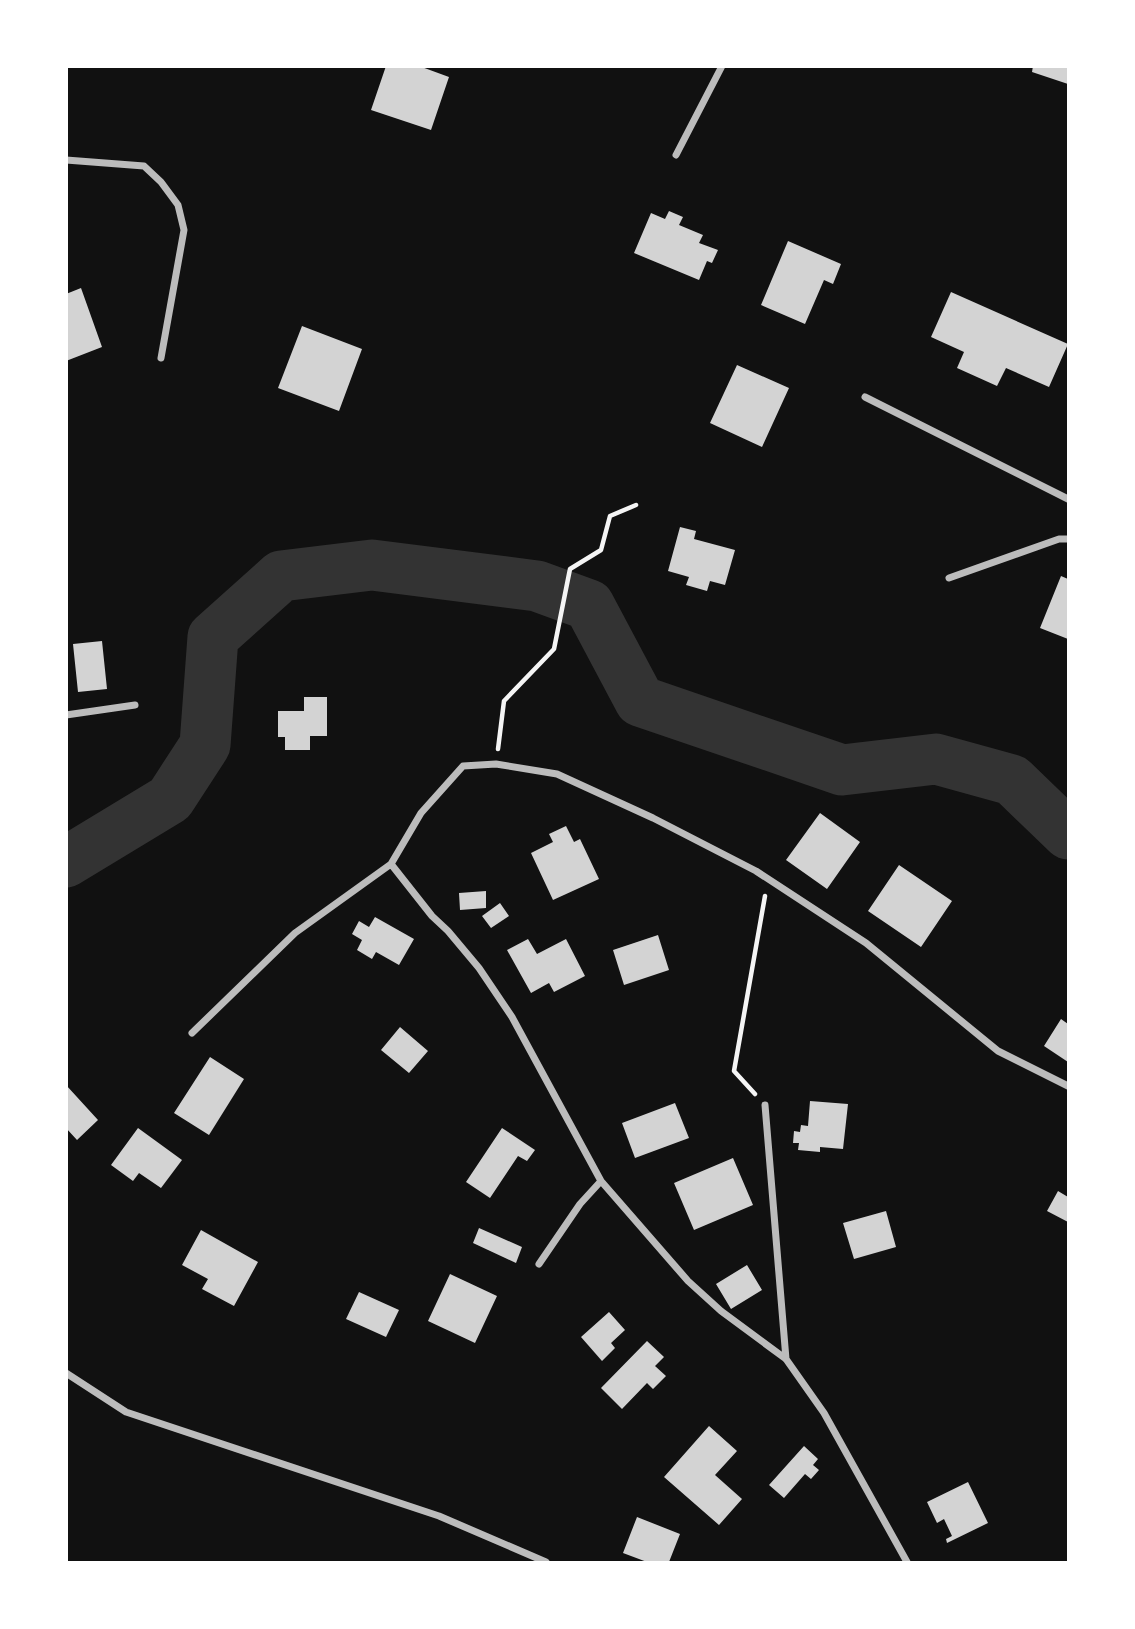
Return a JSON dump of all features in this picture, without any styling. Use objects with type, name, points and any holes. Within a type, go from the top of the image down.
[{"type":"street","points":[[676,155],[722,66]]},
{"type":"street","points":[[66,160],[144,166],[178,205],[184,230],[161,358]]},
{"type":"street","points":[[865,397],[1069,499]]},
{"type":"street","points":[[948,578],[1059,539],[1069,539]]},
{"type":"street","points":[[66,715],[135,705]]},
{"type":"street","points":[[192,1032],[295,933],[391,864],[421,813],[463,766],[496,764],[557,774],[653,818],[768,879],[866,943],[998,1051],[1069,1086]]},
{"type":"street","points":[[391,864],[432,916],[479,968],[512,1017],[601,1181],[688,1281],[721,1311],[786,1359],[824,1413],[907,1563]]},
{"type":"street","points":[[765,1105],[786,1359]]},
{"type":"street","points":[[539,1264],[580,1204],[601,1181]]},
{"type":"street","points":[[66,1373],[126,1412],[439,1516],[546,1563]]},
{"type":"path","points":[[496,764],[503,701],[554,649],[570,569],[601,550],[610,516],[636,505]]},
{"type":"path","points":[[765,1105],[734,1071],[768,879]]},
{"type":"building","points":[[386,66],[419,66],[449,77],[431,130],[371,110]]},
{"type":"building","points":[[1033,66],[1068,66],[1068,84],[1032,72]]},
{"type":"building","points":[[669,211],[683,217],[679,225],[703,235],[699,243],[718,250],[712,263],[707,261],[699,280],[634,253],[651,213],[665,219]]},
{"type":"building","points":[[788,241],[841,264],[833,284],[824,280],[805,324],[761,305]]},
{"type":"building","points":[[81,288],[102,347],[66,361],[66,294]]},
{"type":"building","points":[[951,292],[1068,344],[1049,387],[1006,368],[997,386],[957,368],[964,352],[931,337]]},
{"type":"building","points":[[302,326],[362,349],[339,411],[278,388]]},
{"type":"building","points":[[737,365],[789,388],[762,447],[710,423]]},
{"type":"building","points":[[680,527],[696,531],[694,539],[735,550],[725,585],[710,581],[707,591],[686,585],[689,577],[668,571]]},
{"type":"building","points":[[1061,576],[1068,579],[1068,639],[1040,628]]},
{"type":"building","points":[[102,641],[107,689],[78,692],[73,644]]},
{"type":"building","points":[[304,697],[327,697],[327,736],[310,736],[310,750],[285,750],[285,737],[278,737],[278,711],[304,711]]},
{"type":"building","points":[[820,813],[860,842],[827,889],[786,860]]},
{"type":"building","points":[[566,826],[574,842],[580,839],[599,879],[553,900],[531,853],[553,842],[549,834]]},
{"type":"building","points":[[899,865],[952,901],[921,947],[868,911]]},
{"type":"building","points":[[486,891],[486,908],[460,910],[459,893]]},
{"type":"building","points":[[500,903],[509,916],[491,928],[482,916]]},
{"type":"building","points":[[375,917],[414,939],[399,965],[376,952],[372,959],[357,950],[362,940],[352,934],[359,921],[369,927]]},
{"type":"building","points":[[658,935],[669,970],[624,985],[613,950]]},
{"type":"building","points":[[528,939],[537,954],[566,939],[585,976],[554,992],[549,983],[531,993],[507,950]]},
{"type":"building","points":[[1061,1019],[1068,1024],[1068,1062],[1044,1046]]},
{"type":"building","points":[[400,1027],[428,1051],[409,1073],[381,1050]]},
{"type":"building","points":[[210,1057],[244,1079],[209,1135],[174,1113]]},
{"type":"building","points":[[66,1085],[98,1120],[77,1140],[66,1128]]},
{"type":"building","points":[[810,1101],[848,1104],[843,1149],[820,1147],[820,1152],[798,1150],[799,1143],[793,1143],[794,1131],[800,1132],[801,1125],[808,1126]]},
{"type":"building","points":[[675,1103],[689,1138],[635,1158],[622,1123]]},
{"type":"building","points":[[138,1128],[182,1160],[161,1188],[139,1173],[133,1181],[111,1165]]},
{"type":"building","points":[[502,1128],[535,1150],[527,1161],[518,1156],[490,1198],[466,1182]]},
{"type":"building","points":[[733,1158],[753,1205],[694,1230],[674,1183]]},
{"type":"building","points":[[1058,1191],[1068,1197],[1068,1222],[1047,1211]]},
{"type":"building","points":[[886,1211],[896,1247],[854,1259],[843,1223]]},
{"type":"building","points":[[479,1228],[522,1247],[516,1263],[473,1243]]},
{"type":"building","points":[[201,1230],[258,1262],[234,1306],[202,1289],[208,1279],[182,1265]]},
{"type":"building","points":[[747,1265],[762,1290],[731,1309],[716,1284]]},
{"type":"building","points":[[450,1274],[497,1296],[475,1343],[428,1321]]},
{"type":"building","points":[[359,1292],[399,1310],[386,1337],[346,1319]]},
{"type":"building","points":[[609,1312],[625,1330],[611,1343],[615,1348],[602,1361],[581,1337]]},
{"type":"building","points":[[647,1341],[664,1357],[655,1366],[666,1376],[653,1389],[647,1383],[622,1409],[601,1388]]},
{"type":"building","points":[[709,1426],[737,1451],[715,1475],[742,1499],[719,1525],[664,1477]]},
{"type":"building","points":[[804,1446],[818,1459],[813,1465],[819,1470],[811,1479],[805,1474],[784,1498],[769,1485]]},
{"type":"building","points":[[968,1482],[988,1523],[947,1543],[946,1539],[952,1536],[944,1519],[937,1523],[927,1502]]},
{"type":"building","points":[[637,1517],[680,1534],[669,1562],[647,1562],[623,1553]]},
{"type":"waterway","points":[[66,862],[170,799],[205,745],[213,637],[281,576],[372,565],[537,586],[589,605],[640,701],[842,770],[936,759],[1012,780],[1068,834]]}]
